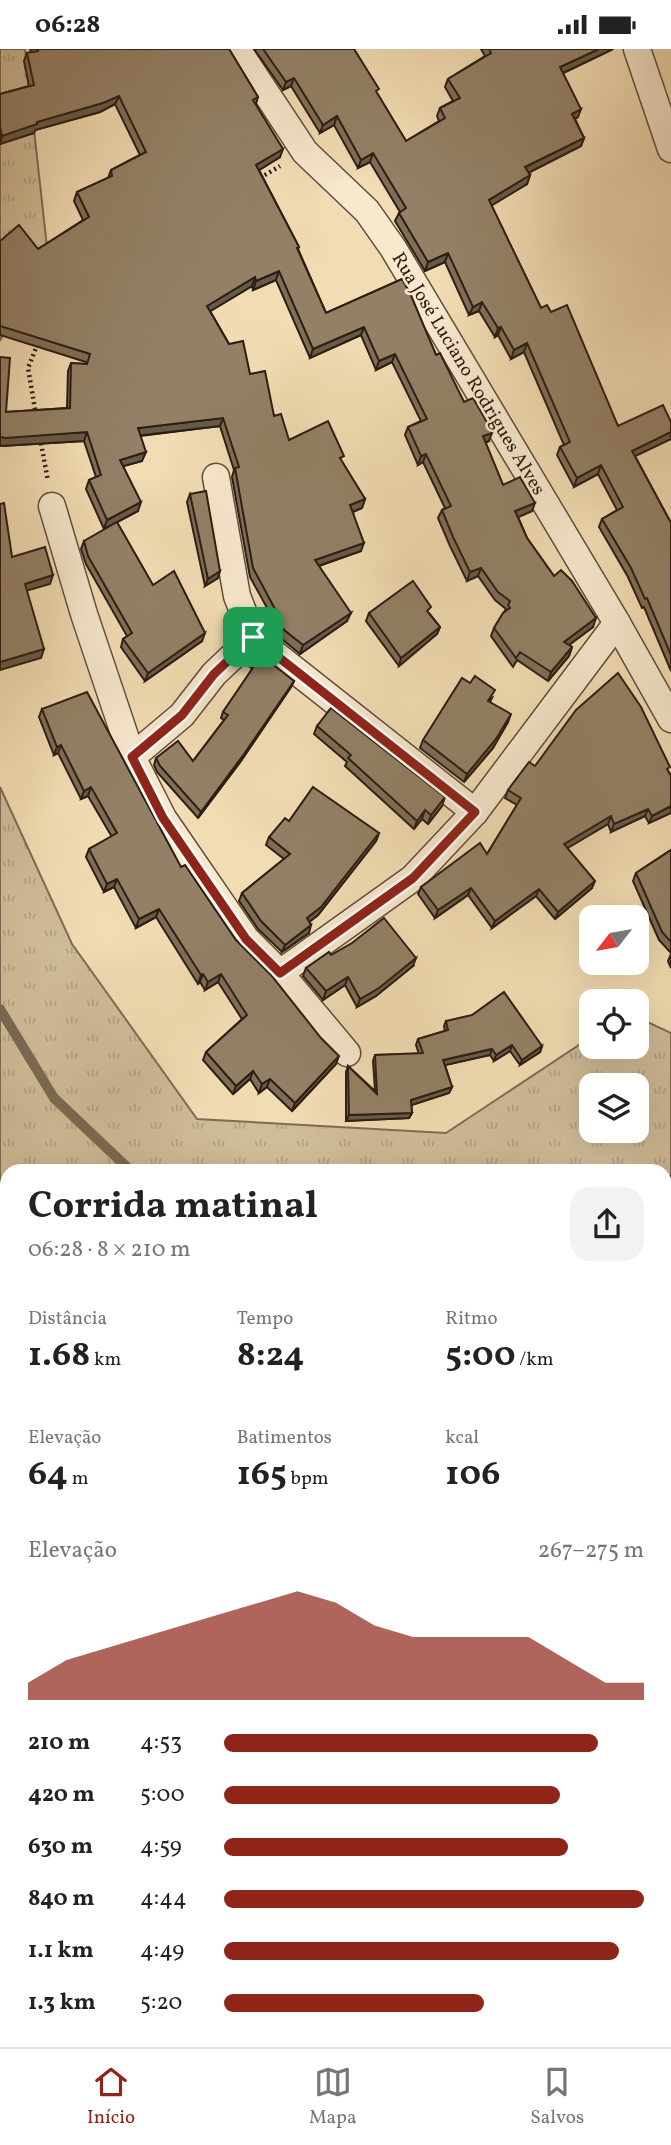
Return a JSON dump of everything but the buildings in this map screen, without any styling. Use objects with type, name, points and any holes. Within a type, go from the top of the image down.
[{"type":"street","name":"Rua José Luciano Rodrigues Alves","points":[[237,49],[304,152],[368,211],[393,248],[617,623],[671,719]]},
{"type":"street","points":[[637,49],[671,149]]},
{"type":"street","points":[[216,477],[237,596],[253,637],[475,812]]},
{"type":"street","points":[[52,506],[84,614],[132,757],[163,818],[246,939],[280,973],[347,1053]]},
{"type":"street","points":[[280,973],[413,878],[475,812],[617,623]]},
{"type":"street","points":[[132,757],[182,715],[214,674],[253,637]]},
{"type":"path","points":[[258,179],[304,152]]},
{"type":"path","points":[[37,418],[28,368],[38,342]]},
{"type":"path","points":[[39,431],[52,506]]},
{"type":"green space","points":[[0,49],[25,49],[47,247],[0,341]]},
{"type":"green space","points":[[0,787],[72,944],[197,1119],[446,1133],[579,1045],[579,1059],[649,1059],[649,1023],[671,1033],[671,1164],[0,1164]]},
{"type":"waterway","points":[[0,1009],[54,1098],[124,1164]]},
{"type":"route","points":[[253,637],[475,812],[413,878],[280,973],[246,939],[163,818],[132,757],[182,715],[214,674],[253,637]]}]
